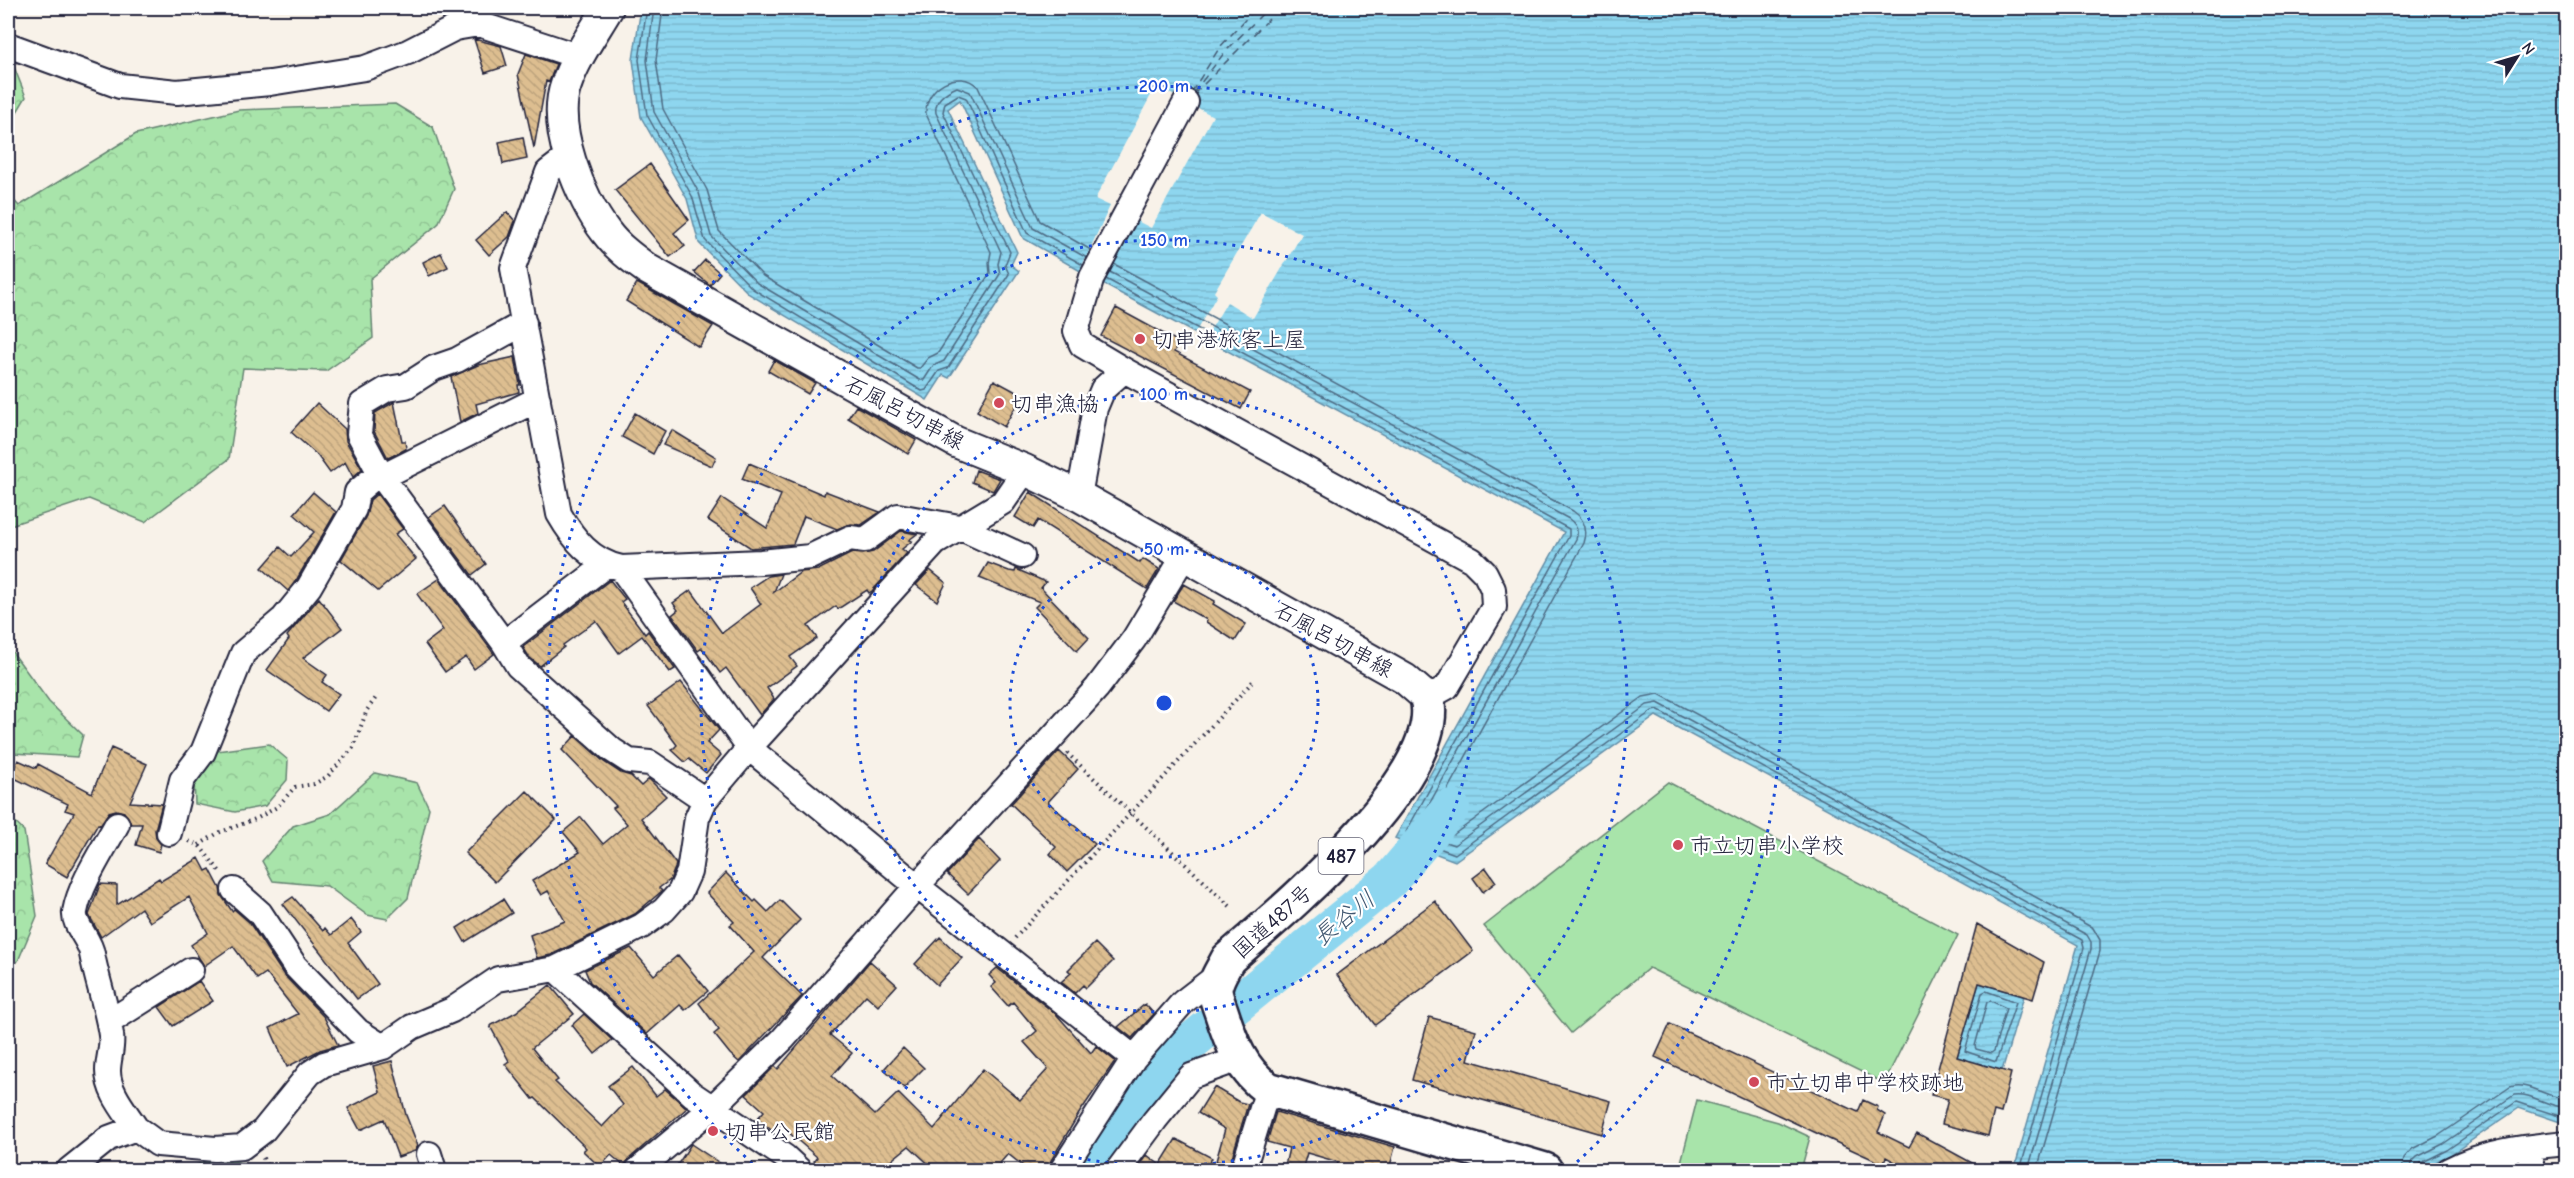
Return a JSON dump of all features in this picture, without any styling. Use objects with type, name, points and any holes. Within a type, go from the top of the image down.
[{"type":"highway","name":"国道487号","points":[[1217,983],[1228,959],[1325,873],[1361,834],[1395,791],[1428,731],[1430,712],[1426,698]]},
{"type":"highway","points":[[1217,983],[1235,1051],[1254,1080],[1268,1089],[1545,1170]]},
{"type":"main road","name":"石風呂切串線","points":[[608,8],[566,84],[561,106],[562,128],[569,156],[590,207],[606,232],[626,253],[647,269],[956,442],[1025,470],[1079,496],[1406,679],[1426,698]]},
{"type":"street","points":[[8,45],[120,86],[177,92],[270,83],[365,68],[408,52],[455,28],[479,24],[580,57]]},
{"type":"street","points":[[1186,102],[1092,277],[1076,331],[1082,345],[1124,370],[1472,561],[1485,573],[1493,589],[1494,607],[1447,687],[1426,698]]},
{"type":"street","points":[[569,156],[548,172],[513,268],[559,514],[572,536],[588,552],[614,566],[749,748],[917,886],[1134,1058]]},
{"type":"street","points":[[524,323],[457,360],[434,368],[406,386],[387,389],[362,404],[359,434],[382,477],[518,666],[612,750],[629,761],[650,763],[705,800]]},
{"type":"street","points":[[1079,496],[1095,408],[1102,389],[1124,370]]},
{"type":"street","points":[[169,833],[182,780],[203,752],[243,653],[283,620],[309,587],[354,509],[357,492],[370,480],[382,477],[538,399]]},
{"type":"street","points":[[117,824],[87,880],[75,912],[76,922],[86,934],[92,949],[97,983],[109,1022],[112,1038],[108,1072],[110,1087],[136,1128],[158,1144],[215,1149],[242,1147],[263,1131],[310,1073],[324,1064],[383,1047],[412,1027],[452,1010],[498,979],[555,969],[642,926],[664,910],[680,892],[689,872],[698,818],[705,800],[749,748],[935,543],[1003,502],[1025,470]]},
{"type":"street","points":[[504,644],[614,566],[761,562],[810,557],[850,538],[865,540],[898,516],[959,527],[1022,556]]},
{"type":"street","points":[[638,1170],[711,1108],[783,1039],[917,886],[1097,688],[1134,639],[1184,556]]},
{"type":"street","points":[[234,890],[260,914],[295,966],[358,1031],[383,1047]]},
{"type":"street","points":[[555,969],[692,1094],[799,1170]]},
{"type":"street","points":[[109,1022],[191,970]]},
{"type":"street","points":[[1062,1170],[1134,1058],[1183,1002],[1217,983]]},
{"type":"street","points":[[1118,1170],[1191,1076],[1235,1051]]},
{"type":"street","points":[[1243,1170],[1268,1089]]},
{"type":"street","points":[[69,1170],[109,1138],[136,1128]]},
{"type":"street","points":[[2449,1170],[2467,1161],[2531,1159],[2566,1143]]},
{"type":"path","points":[[1002,953],[1254,679]]},
{"type":"path","points":[[199,845],[218,833],[258,818],[277,807],[295,787],[314,784],[328,776],[353,748],[367,710],[378,695]]},
{"type":"path","points":[[1051,739],[1231,907]]},
{"type":"path","points":[[169,833],[199,845],[234,890]]},
{"type":"green space","points":[[8,63],[14,67],[26,97],[8,127]]},
{"type":"green space","points":[[395,104],[433,127],[454,189],[438,224],[370,279],[373,338],[326,371],[243,368],[229,459],[145,522],[89,499],[8,526],[8,194],[19,206],[136,134],[239,110]]},
{"type":"green space","points":[[8,646],[49,702],[83,735],[77,757],[13,753],[8,755]]},
{"type":"green space","points":[[269,744],[288,760],[287,780],[265,806],[235,812],[195,804],[194,779],[217,751]]},
{"type":"green space","points":[[375,773],[417,783],[429,808],[408,898],[387,919],[367,915],[327,886],[273,881],[262,861],[293,826],[330,814]]},
{"type":"green space","points":[[1668,782],[1958,935],[1884,1083],[1649,968],[1571,1033],[1484,926]]},
{"type":"green space","points":[[8,816],[24,831],[37,916],[18,961],[8,966]]},
{"type":"green space","points":[[1697,1100],[1778,1122],[1810,1137],[1801,1170],[1679,1170]]},
{"type":"green space","points":[[218,1157],[245,1164],[247,1170],[194,1170],[196,1165]]},
{"type":"water","points":[[641,8],[2566,8],[2566,1120],[2560,1122],[2519,1108],[2450,1155],[2419,1170],[2014,1170],[2078,945],[1656,716],[1455,861],[1395,838],[1564,532],[1103,284],[1023,238],[960,100],[948,109],[1017,252],[1011,265],[1019,271],[949,378],[943,375],[927,400],[749,294],[699,243],[687,199],[641,117],[633,60]]},
{"type":"water","points":[[1979,983],[2024,996],[2002,1071],[1957,1057]]},
{"type":"pier","points":[[1156,86],[1213,116],[1151,228],[1133,219],[1103,284],[1080,270],[1110,206],[1095,199]]},
{"type":"pier","points":[[1261,212],[1302,234],[1253,318],[1227,302],[1205,339],[1195,333],[1217,295],[1214,292]]},
{"type":"building","points":[[474,39],[501,46],[507,66],[485,73]]},
{"type":"building","points":[[526,54],[556,64],[549,82],[546,81],[534,148],[518,74]]},
{"type":"building","points":[[523,137],[527,159],[503,164],[499,142]]},
{"type":"building","points":[[650,164],[689,220],[674,233],[685,246],[670,257],[615,190]]},
{"type":"building","points":[[507,212],[515,221],[509,237],[489,255],[476,240]]},
{"type":"building","points":[[441,253],[448,267],[429,276],[423,262]]},
{"type":"building","points":[[705,260],[720,273],[710,285],[694,272]]},
{"type":"building","points":[[637,283],[713,326],[699,347],[626,301]]},
{"type":"building","points":[[1116,308],[1179,342],[1174,352],[1250,392],[1241,409],[1101,336]]},
{"type":"building","points":[[515,357],[519,392],[476,404],[478,413],[460,422],[451,377],[478,365]]},
{"type":"building","points":[[774,360],[815,383],[808,394],[768,371]]},
{"type":"building","name":"切串漁協","points":[[994,380],[1022,395],[1004,427],[977,411]]},
{"type":"building","points":[[394,402],[402,441],[405,441],[406,449],[388,458],[374,431],[375,413]]},
{"type":"building","points":[[317,403],[345,429],[346,441],[362,469],[353,477],[345,462],[330,473],[317,455],[291,432]]},
{"type":"building","points":[[856,406],[916,440],[908,454],[848,418]]},
{"type":"building","points":[[635,413],[665,431],[653,454],[622,437]]},
{"type":"building","points":[[672,430],[716,457],[712,466],[663,445]]},
{"type":"building","points":[[749,463],[824,495],[825,491],[880,512],[861,525],[851,524],[837,529],[804,516],[793,544],[751,548],[708,520],[722,498],[767,528],[781,495],[742,479]]},
{"type":"building","points":[[976,470],[1000,479],[993,491],[972,482]]},
{"type":"building","points":[[313,492],[336,512],[288,591],[262,568],[280,547],[291,557],[314,532],[294,514]]},
{"type":"building","points":[[1030,492],[1140,563],[1143,559],[1159,569],[1147,589],[1038,520],[1033,528],[1015,517]]},
{"type":"building","points":[[377,494],[403,529],[395,534],[416,559],[378,591],[341,560],[366,516],[370,500]]},
{"type":"building","points":[[445,506],[486,564],[472,575],[429,517]]},
{"type":"building","points":[[901,531],[917,534],[902,549],[907,553],[872,591],[869,593],[867,590],[838,609],[836,606],[808,626],[817,638],[790,657],[797,666],[767,688],[774,699],[760,715],[726,668],[720,673],[702,648],[698,651],[672,615],[678,610],[673,603],[691,590],[722,633],[761,604],[750,588],[768,576],[781,574],[774,592],[801,572],[818,570],[852,553],[873,552]]},
{"type":"building","points":[[988,563],[1009,571],[1015,572],[1016,569],[1046,582],[1041,588],[1089,638],[1077,651],[1035,607],[1040,602],[979,578]]},
{"type":"building","points":[[930,570],[946,583],[937,601],[916,585]]},
{"type":"building","points":[[439,579],[494,654],[474,669],[466,657],[445,672],[425,644],[443,630],[417,594]]},
{"type":"building","points":[[610,580],[625,599],[621,602],[645,634],[648,631],[675,669],[670,672],[642,636],[619,653],[596,621],[563,645],[564,647],[540,666],[529,657],[523,647]]},
{"type":"building","points":[[1184,584],[1215,601],[1213,604],[1246,624],[1235,641],[1206,622],[1207,620],[1173,601]]},
{"type":"building","points":[[319,598],[342,628],[303,658],[327,675],[322,682],[339,694],[326,711],[267,670],[289,639],[287,636]]},
{"type":"building","points":[[681,682],[719,730],[707,743],[721,755],[706,773],[689,759],[685,762],[672,750],[677,745],[648,706]]},
{"type":"building","points":[[575,736],[604,762],[621,773],[631,776],[641,786],[649,779],[666,796],[641,818],[676,864],[670,880],[659,888],[662,891],[635,914],[551,955],[537,958],[530,935],[565,921],[548,891],[541,895],[532,881],[580,852],[563,832],[581,817],[603,844],[627,824],[613,808],[616,806],[562,750]]},
{"type":"building","points":[[111,748],[147,764],[130,802],[162,804],[155,830],[156,838],[161,844],[159,852],[136,845],[142,824],[131,824],[124,812],[116,810],[109,812],[100,825],[98,824],[67,877],[45,864],[74,813],[65,810],[68,804],[10,776],[18,760],[36,768],[38,764],[92,793]]},
{"type":"building","points":[[1059,751],[1078,769],[1048,802],[1095,844],[1067,872],[1050,854],[1056,847],[1011,804]]},
{"type":"building","points":[[527,791],[556,820],[495,882],[465,853]]},
{"type":"building","points":[[979,839],[1000,861],[968,894],[947,874]]},
{"type":"building","points":[[199,858],[206,871],[210,869],[220,888],[221,895],[232,911],[234,909],[249,922],[283,974],[324,1017],[338,1045],[320,1050],[287,1067],[270,1028],[298,1014],[266,973],[257,979],[233,946],[204,966],[191,945],[208,933],[189,897],[150,922],[141,908],[101,937],[89,915],[100,884],[117,885],[117,905],[159,878],[161,881]]},
{"type":"building","points":[[1486,868],[1496,882],[1483,892],[1473,878]]},
{"type":"building","points":[[726,873],[754,902],[756,900],[768,912],[780,900],[800,920],[763,958],[802,996],[739,1062],[714,1034],[719,1030],[699,1003],[754,952],[730,925],[734,922],[707,893]]},
{"type":"building","points":[[293,897],[323,931],[325,928],[331,935],[351,919],[361,932],[348,943],[378,984],[357,999],[283,904]]},
{"type":"building","points":[[503,899],[512,913],[465,942],[457,928]]},
{"type":"building","points":[[1435,901],[1473,951],[1375,1025],[1337,975]]},
{"type":"building","points":[[1977,924],[2044,962],[2033,999],[1979,983],[1957,1057],[2011,1073],[2001,1113],[1994,1111],[1988,1136],[1942,1124],[1948,1099],[1931,1095]]},
{"type":"building","points":[[940,937],[962,958],[937,985],[915,964]]},
{"type":"building","points":[[1095,943],[1113,961],[1086,988],[1083,985],[1075,993],[1061,982],[1071,973],[1068,970]]},
{"type":"building","points":[[631,948],[654,975],[678,955],[708,991],[685,1010],[680,1005],[647,1034],[590,982],[585,970]]},
{"type":"building","points":[[870,961],[897,985],[878,1006],[866,995],[830,1035],[852,1053],[832,1076],[875,1115],[898,1093],[934,1129],[983,1069],[1020,1100],[1048,1069],[1024,1042],[1037,1031],[1013,1002],[1008,1006],[991,987],[996,983],[989,975],[997,968],[1057,1015],[1091,1053],[1096,1046],[1115,1061],[1080,1112],[1050,1162],[1048,1170],[1028,1170],[1008,1154],[994,1170],[935,1170],[909,1146],[879,1170],[826,1170],[814,1161],[817,1157],[780,1125],[774,1132],[757,1119],[764,1111],[746,1095],[775,1066],[778,1069]]},
{"type":"building","points":[[199,981],[213,1001],[173,1026],[159,1007]]},
{"type":"building","points":[[550,985],[574,1014],[532,1048],[558,1080],[555,1082],[602,1127],[623,1105],[608,1086],[633,1067],[656,1096],[665,1089],[687,1108],[624,1166],[611,1155],[600,1167],[583,1151],[586,1148],[535,1098],[533,1099],[505,1064],[509,1061],[490,1026],[516,1012]]},
{"type":"building","points":[[1145,1004],[1154,1014],[1132,1038],[1118,1027]]},
{"type":"building","points":[[584,1014],[612,1040],[595,1054],[572,1025]]},
{"type":"building","points":[[1429,1017],[1476,1030],[1468,1060],[1611,1101],[1602,1134],[1412,1080]]},
{"type":"building","points":[[1670,1024],[1858,1112],[1863,1100],[1878,1107],[1877,1110],[1885,1115],[1878,1132],[1909,1147],[1917,1133],[1985,1170],[1910,1170],[1886,1157],[1883,1164],[1846,1147],[1655,1057]]},
{"type":"building","points":[[903,1048],[924,1068],[904,1088],[884,1069]]},
{"type":"building","points":[[392,1061],[406,1115],[418,1146],[415,1151],[398,1157],[384,1119],[360,1130],[348,1108],[380,1092],[373,1066]]},
{"type":"building","points":[[1214,1087],[1239,1102],[1248,1104],[1230,1164],[1216,1161],[1225,1129],[1198,1113]]},
{"type":"building","points":[[1276,1112],[1395,1147],[1389,1170],[1336,1170],[1338,1162],[1307,1153],[1302,1170],[1284,1170],[1289,1148],[1267,1142]]},
{"type":"building","points":[[1176,1139],[1212,1158],[1205,1170],[1135,1170],[1147,1155],[1160,1165]]},
{"type":"building","points":[[691,1144],[730,1170],[674,1170]]},
{"type":"waterway","name":"長谷川","points":[[1086,1170],[1136,1098],[1181,1050],[1390,880],[1451,808]]},
{"type":"ferry route","points":[[1191,93],[1220,47],[1256,8]]},
{"type":"ferry route","points":[[1193,93],[1225,52],[1268,8]]},
{"type":"ferry route","points":[[1194,94],[1280,8]]},
{"type":"place","name":"切串港旅客上屋","points":[[1140,339]]},
{"type":"place","name":"切串漁協","points":[[999,403]]},
{"type":"place","name":"市立切串小学校","points":[[1678,845]]},
{"type":"place","name":"市立切串中学校跡地","points":[[1754,1082]]},
{"type":"place","name":"切串公民館","points":[[713,1131]]}]
